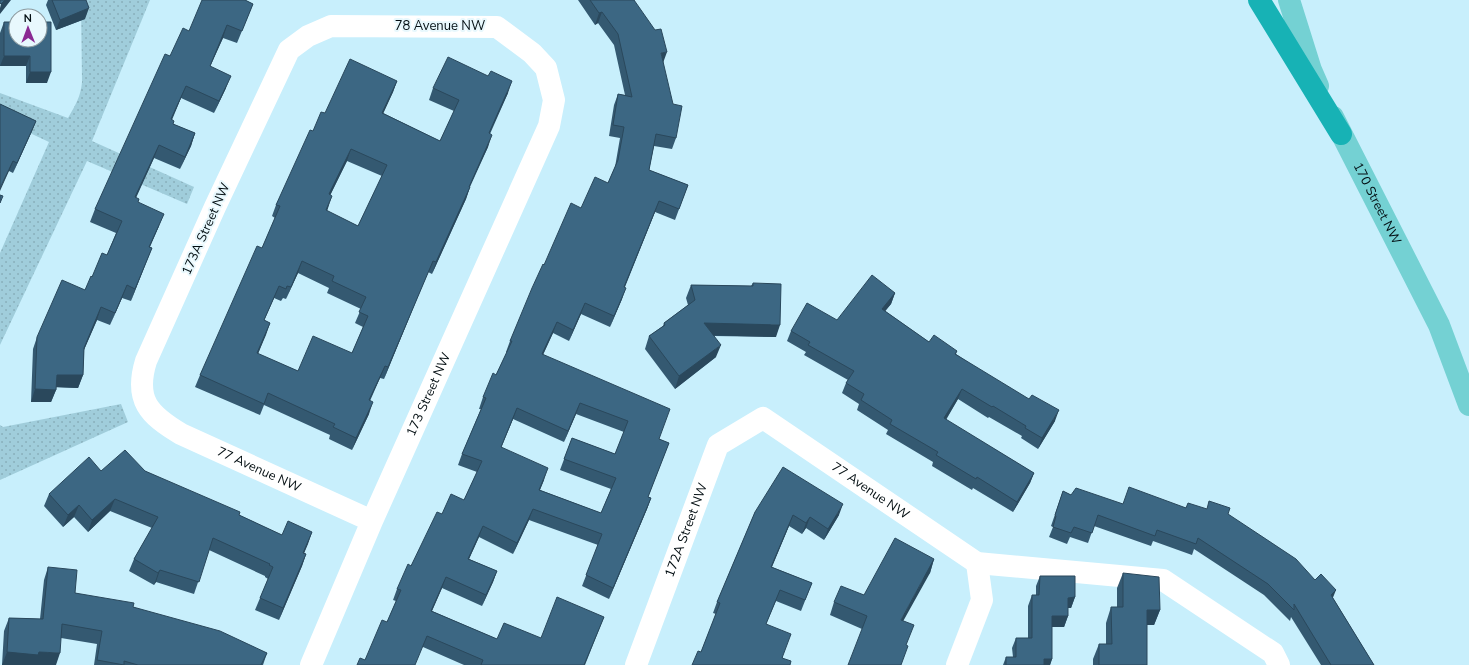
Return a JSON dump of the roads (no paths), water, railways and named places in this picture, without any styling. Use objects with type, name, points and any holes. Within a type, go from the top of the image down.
[{"type":"highway","points":[[1260,0],[1341,134]]},
{"type":"main road","name":"170 Street NW","points":[[1289,0],[1311,70],[1341,134],[1439,326],[1469,405]]},
{"type":"street","name":"78 Avenue NW","points":[[289,50],[308,36],[331,26],[497,27],[532,53],[546,68],[554,100],[549,126]]},
{"type":"street","name":"173A Street NW","points":[[150,411],[144,400],[142,389],[142,375],[146,361],[215,207],[289,50]]},
{"type":"street","name":"173 Street NW","points":[[311,665],[372,521],[549,126]]},
{"type":"street","name":"77 Avenue NW","points":[[150,411],[166,425],[181,434],[372,521]]},
{"type":"street","name":"77 Avenue NW","points":[[763,418],[977,563]]},
{"type":"street","name":"172A Street NW","points":[[636,665],[718,445],[763,418]]},
{"type":"street","points":[[957,665],[982,600],[977,563],[1163,580],[1273,653],[1279,665]]}]
